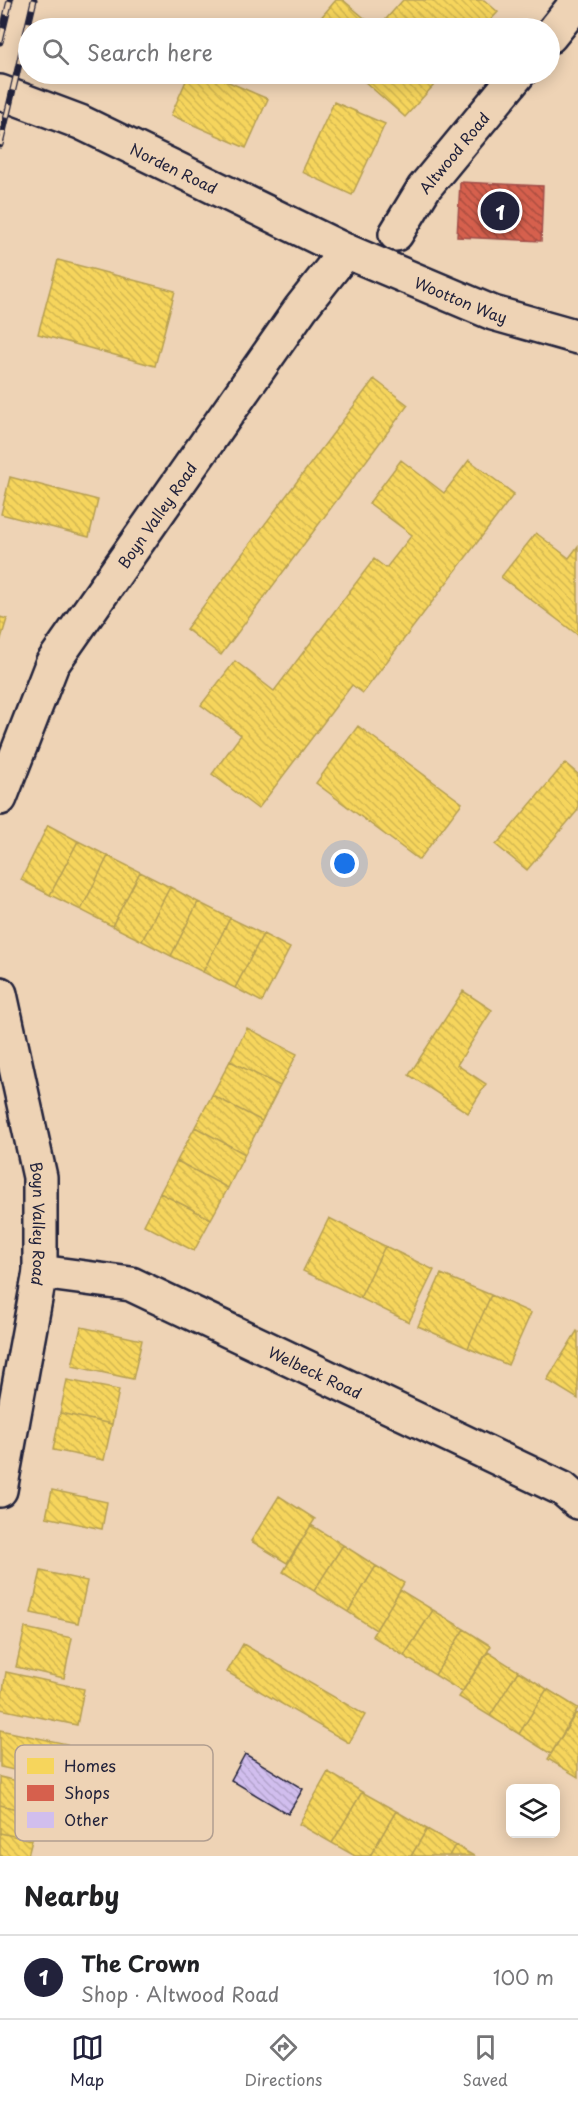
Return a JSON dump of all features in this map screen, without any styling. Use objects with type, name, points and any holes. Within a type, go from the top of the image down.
[{"type":"street","points":[[560,23],[578,1]]},
{"type":"street","name":"Altwood Road","points":[[396,234],[424,188],[511,84]]},
{"type":"street","name":"Norden Road","points":[[0,92],[80,122],[346,250]]},
{"type":"street","name":"Wootton Way","points":[[346,250],[493,313],[578,337]]},
{"type":"street","name":"Boyn Valley Road","points":[[0,798],[52,664],[301,308],[346,250]]},
{"type":"street","name":"Boyn Valley Road","points":[[0,994],[40,1177],[40,1272],[0,1490]]},
{"type":"street","name":"Welbeck Road","points":[[40,1272],[131,1284],[563,1490],[578,1502]]},
{"type":"building: Homes","points":[[336,0],[343,0],[364,18],[321,18]]},
{"type":"building: Homes","points":[[403,0],[484,0],[498,12],[492,18],[387,18]]},
{"type":"building: Homes","points":[[185,84],[233,84],[268,99],[246,148],[171,115]]},
{"type":"building: Homes","points":[[367,84],[435,84],[405,117]]},
{"type":"building: Homes","points":[[334,102],[385,124],[352,195],[302,172]]},
{"type":"building: Homes","points":[[58,260],[175,291],[155,366],[38,334]]},
{"type":"building: Homes","points":[[374,379],[408,405],[221,655],[186,629]]},
{"type":"building: Homes","points":[[401,460],[444,493],[469,460],[514,494],[363,693],[352,685],[258,809],[212,774],[241,735],[201,705],[235,661],[274,691],[374,559],[386,568],[412,535],[369,503]]},
{"type":"building: Homes","points":[[10,477],[98,500],[89,537],[1,514]]},
{"type":"building: Homes","points":[[536,533],[569,558],[578,546],[578,635],[501,577]]},
{"type":"building: Homes","points":[[0,617],[7,619],[0,642]]},
{"type":"building: Homes","points":[[358,726],[462,803],[419,860],[316,783]]},
{"type":"building: Homes","points":[[565,763],[578,774],[578,810],[527,870],[496,845]]},
{"type":"building: Homes","points":[[48,825],[78,841],[50,895],[21,880]]},
{"type":"building: Homes","points":[[78,841],[108,856],[81,910],[50,895]]},
{"type":"building: Homes","points":[[108,856],[140,872],[112,926],[81,910]]},
{"type":"building: Homes","points":[[140,872],[170,887],[142,941],[112,926]]},
{"type":"building: Homes","points":[[170,887],[198,902],[171,956],[142,941]]},
{"type":"building: Homes","points":[[198,902],[230,918],[203,972],[171,956]]},
{"type":"building: Homes","points":[[230,918],[263,934],[235,988],[203,972]]},
{"type":"building: Homes","points":[[263,934],[290,948],[262,1002],[235,988]]},
{"type":"building: Homes","points":[[463,991],[492,1010],[457,1065],[486,1084],[468,1113],[409,1075]]},
{"type":"building: Homes","points":[[247,1028],[297,1054],[280,1086],[230,1061]]},
{"type":"building: Homes","points":[[230,1061],[280,1086],[262,1121],[212,1095]]},
{"type":"building: Homes","points":[[212,1095],[262,1121],[245,1154],[195,1127]]},
{"type":"building: Homes","points":[[195,1127],[245,1154],[228,1188],[177,1161]]},
{"type":"building: Homes","points":[[177,1161],[228,1188],[211,1219],[160,1193]]},
{"type":"building: Homes","points":[[160,1193],[211,1219],[194,1251],[144,1225]]},
{"type":"building: Homes","points":[[329,1218],[385,1246],[360,1298],[303,1271]]},
{"type":"building: Homes","points":[[385,1246],[434,1270],[409,1322],[360,1298]]},
{"type":"building: Homes","points":[[441,1274],[491,1295],[468,1348],[418,1326]]},
{"type":"building: Homes","points":[[491,1295],[531,1313],[508,1365],[468,1348]]},
{"type":"building: Homes","points":[[81,1327],[142,1340],[133,1379],[72,1366]]},
{"type":"building: Homes","points":[[578,1332],[578,1399],[547,1380]]},
{"type":"building: Homes","points":[[67,1380],[119,1390],[112,1424],[60,1413]]},
{"type":"building: Homes","points":[[60,1413],[112,1424],[104,1460],[53,1450]]},
{"type":"building: Homes","points":[[52,1490],[107,1502],[102,1529],[46,1517]]},
{"type":"building: Homes","points":[[279,1496],[315,1519],[287,1563],[251,1541]]},
{"type":"building: Homes","points":[[311,1525],[343,1545],[314,1591],[283,1572]]},
{"type":"building: Homes","points":[[343,1545],[376,1566],[348,1612],[314,1591]]},
{"type":"building: Homes","points":[[376,1566],[404,1583],[376,1630],[348,1612]]},
{"type":"building: Homes","points":[[41,1571],[87,1581],[78,1623],[31,1613]]},
{"type":"building: Homes","points":[[400,1590],[433,1610],[404,1656],[372,1636]]},
{"type":"building: Homes","points":[[433,1610],[464,1629],[435,1675],[404,1656]]},
{"type":"building: Homes","points":[[25,1628],[72,1638],[64,1678],[16,1667]]},
{"type":"building: Homes","points":[[464,1629],[491,1646],[462,1692],[435,1675]]},
{"type":"building: Homes","points":[[243,1644],[365,1715],[349,1743],[227,1672]]},
{"type":"building: Homes","points":[[488,1652],[518,1671],[490,1716],[459,1697]]},
{"type":"building: Homes","points":[[518,1671],[547,1689],[519,1734],[490,1716]]},
{"type":"building: Homes","points":[[6,1672],[84,1689],[77,1725],[0,1709]]},
{"type":"building: Homes","points":[[547,1689],[578,1708],[551,1754],[519,1734]]},
{"type":"building: Homes","points":[[576,1713],[578,1714],[578,1777],[548,1759]]},
{"type":"building: Homes","points":[[0,1730],[67,1744],[15,1745],[15,1770],[0,1767]]},
{"type":"building: Homes","points":[[328,1772],[362,1792],[332,1843],[299,1824]]},
{"type":"building: Homes","points":[[0,1777],[15,1780],[15,1809],[0,1805]]},
{"type":"building: Homes","points":[[362,1792],[396,1811],[370,1856],[355,1856],[332,1843]]},
{"type":"building: Homes","points":[[0,1805],[15,1809],[15,1836],[0,1833]]},
{"type":"building: Homes","points":[[396,1811],[427,1829],[411,1856],[370,1856]]},
{"type":"building: Homes","points":[[427,1829],[455,1845],[449,1856],[411,1856]]},
{"type":"building: Homes","points":[[0,1833],[15,1836],[15,1841],[32,1841],[28,1856],[0,1856]]},
{"type":"building: Homes","points":[[455,1845],[474,1856],[449,1856]]},
{"type":"building: Shops","points":[[460,182],[543,186],[541,241],[457,237]]},
{"type":"building: Other","points":[[245,1754],[303,1789],[288,1814],[231,1780]]},
{"type":"railway","points":[[0,42],[10,0]]},
{"type":"railway","points":[[30,18],[34,0]]},
{"type":"railway","points":[[0,145],[18,68]]},
{"type":"place","name":"The Crown","points":[[500,211]]}]
